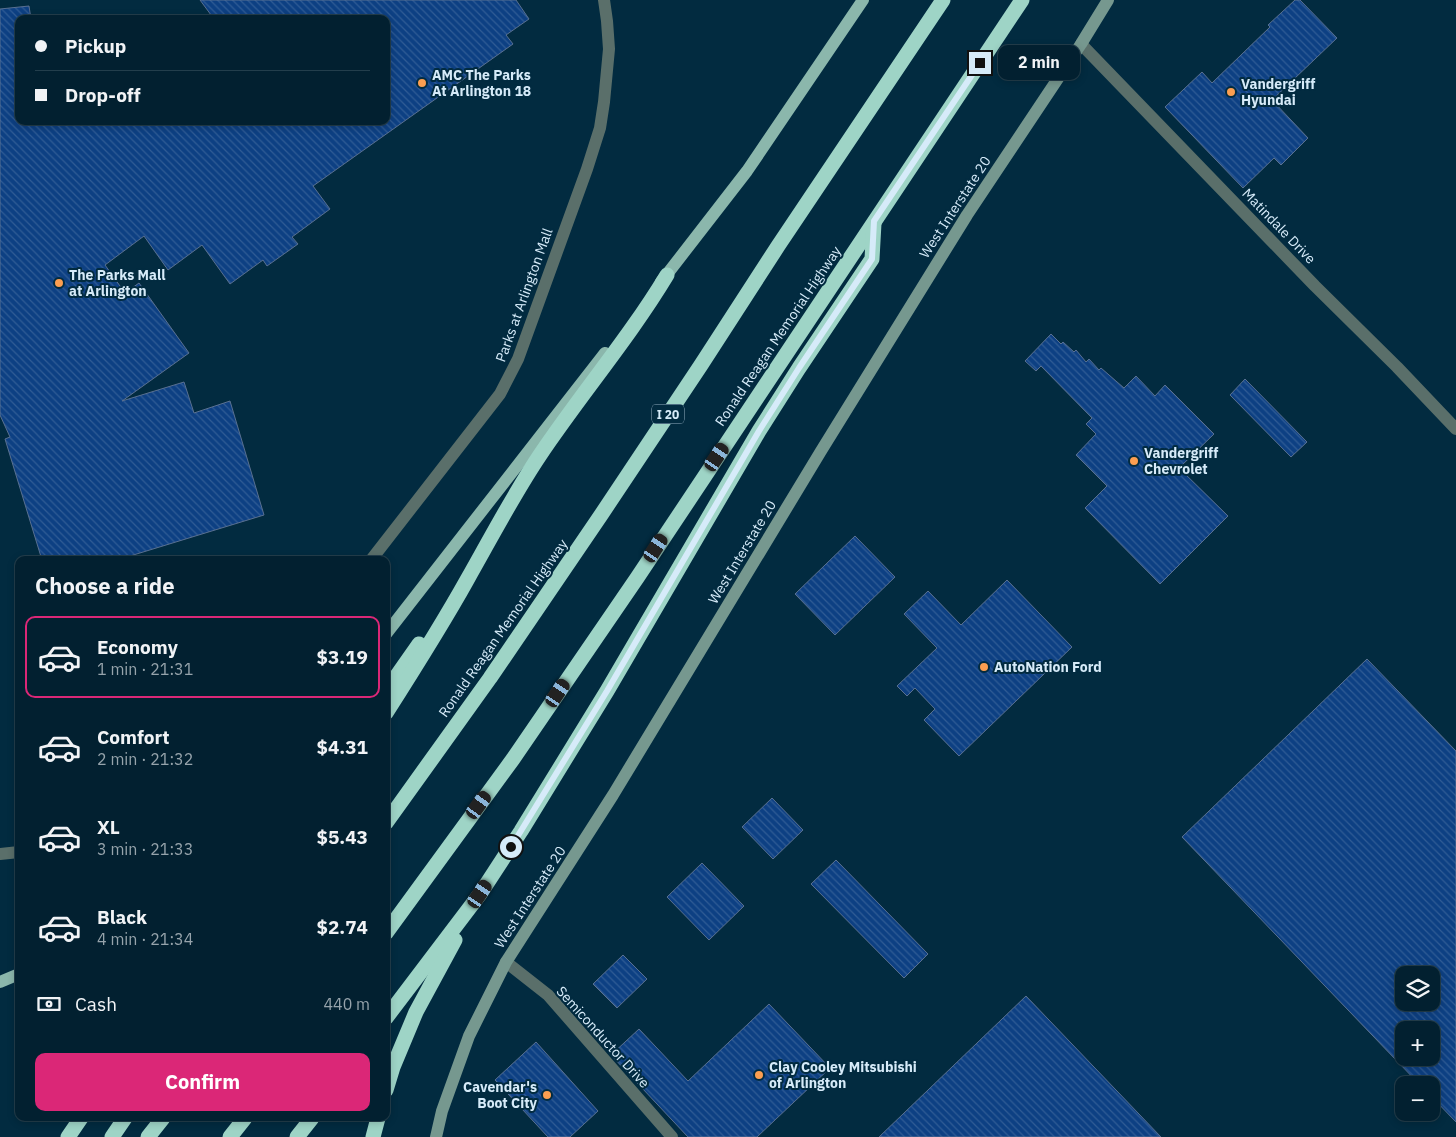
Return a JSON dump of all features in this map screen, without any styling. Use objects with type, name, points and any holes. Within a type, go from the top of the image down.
[{"type":"highway","name":"Ronald Reagan Memorial Highway","points":[[390,817],[490,678],[595,523],[943,0]]},
{"type":"highway","name":"Ronald Reagan Memorial Highway","points":[[390,927],[519,750],[1022,0]]},
{"type":"highway","points":[[390,1013],[480,894],[521,832],[607,691],[759,431],[872,259],[874,221]]},
{"type":"highway","points":[[390,707],[420,661],[494,530],[540,456],[578,400],[652,301],[667,275]]},
{"type":"highway","points":[[390,685],[415,650],[457,581],[494,530]]},
{"type":"highway","points":[[390,1077],[416,1012],[480,894]]},
{"type":"highway","points":[[68,1137],[79,1121]]},
{"type":"highway","points":[[112,1137],[123,1121]]},
{"type":"highway","points":[[148,1137],[161,1121]]},
{"type":"highway","points":[[230,1137],[243,1121]]},
{"type":"highway","points":[[297,1137],[310,1121]]},
{"type":"highway","points":[[373,1137],[377,1121]]},
{"type":"main road","points":[[390,629],[747,172],[863,0]]},
{"type":"main road","name":"West Interstate 20","points":[[436,1137],[442,1110],[469,1036],[506,962],[613,795],[806,475],[967,215],[1081,44],[1108,0]]},
{"type":"main road","points":[[0,982],[15,976]]},
{"type":"street","name":"Parks at Arlington Mall","points":[[374,556],[500,394],[518,359],[600,128],[609,50],[604,0]]},
{"type":"street","name":"Matindale Drive","points":[[1081,44],[1456,429]]},
{"type":"street","points":[[0,854],[15,852]]},
{"type":"street","name":"Semiconductor Drive","points":[[506,962],[548,995],[672,1137]]},
{"type":"building","name":"The Parks Mall at Arlington","points":[[200,0],[516,0],[529,19],[506,35],[513,44],[313,186],[330,209],[292,237],[298,244],[267,266],[263,260],[230,284],[202,245],[168,270],[144,236],[105,265],[125,293],[139,283],[189,353],[122,401],[184,382],[194,413],[230,401],[264,515],[130,556],[41,556],[5,439],[10,437],[0,415],[0,9],[29,6],[30,15],[15,15],[15,125],[390,125],[390,15],[211,15]]},
{"type":"building","name":"Vandergriff Hyundai","points":[[1295,0],[1300,0],[1337,38],[1272,100],[1308,138],[1281,165],[1274,158],[1243,188],[1165,107],[1202,72],[1212,83]]},
{"type":"building","name":"Vandergriff Chevrolet","points":[[1051,334],[1061,344],[1063,342],[1074,352],[1076,350],[1086,362],[1089,359],[1099,370],[1101,368],[1124,388],[1136,376],[1155,396],[1165,385],[1214,434],[1179,468],[1228,516],[1160,584],[1085,508],[1107,486],[1076,455],[1096,434],[1086,424],[1092,418],[1041,366],[1036,371],[1025,361]]},
{"type":"building","points":[[1245,379],[1307,442],[1291,457],[1230,395]]},
{"type":"building","points":[[855,536],[895,577],[835,635],[795,594]]},
{"type":"building","name":"AutoNation Ford","points":[[1007,580],[1072,647],[959,756],[924,720],[935,709],[915,688],[907,696],[897,686],[937,648],[904,614],[928,591],[961,625]]},
{"type":"building","points":[[1367,659],[1456,751],[1456,1122],[1440,1105],[1440,1076],[1411,1076],[1402,1066],[1440,1066],[1440,1021],[1395,1021],[1395,1059],[1182,837]]},
{"type":"building","points":[[772,798],[803,830],[773,859],[742,827]]},
{"type":"building","points":[[836,860],[928,954],[904,978],[811,884]]},
{"type":"building","points":[[702,863],[744,906],[709,940],[667,897]]},
{"type":"building","points":[[623,955],[647,979],[617,1008],[593,984]]},
{"type":"building","points":[[1026,996],[1161,1137],[879,1137]]},
{"type":"building","name":"Clay Cooley Mitsubishi of Arlington","points":[[769,1004],[830,1068],[757,1137],[688,1137],[611,1055],[639,1029],[688,1081]]},
{"type":"building","name":"Cavendar's Boot City","points":[[536,1042],[598,1111],[570,1137],[548,1137],[495,1080]]},
{"type":"place","name":"AMC The Parks At Arlington 18","points":[[422,83]]},
{"type":"place","name":"Vandergriff Hyundai","points":[[1231,92]]},
{"type":"place","name":"The Parks Mall at Arlington","points":[[59,283]]},
{"type":"place","name":"Vandergriff Chevrolet","points":[[1134,461]]},
{"type":"place","name":"AutoNation Ford","points":[[984,667]]},
{"type":"place","name":"Clay Cooley Mitsubishi of Arlington","points":[[759,1075]]},
{"type":"place","name":"Cavendar's Boot City","points":[[547,1095]]},
{"type":"route","points":[[511,847],[607,691],[759,431],[872,259],[874,221],[980,63]]}]
